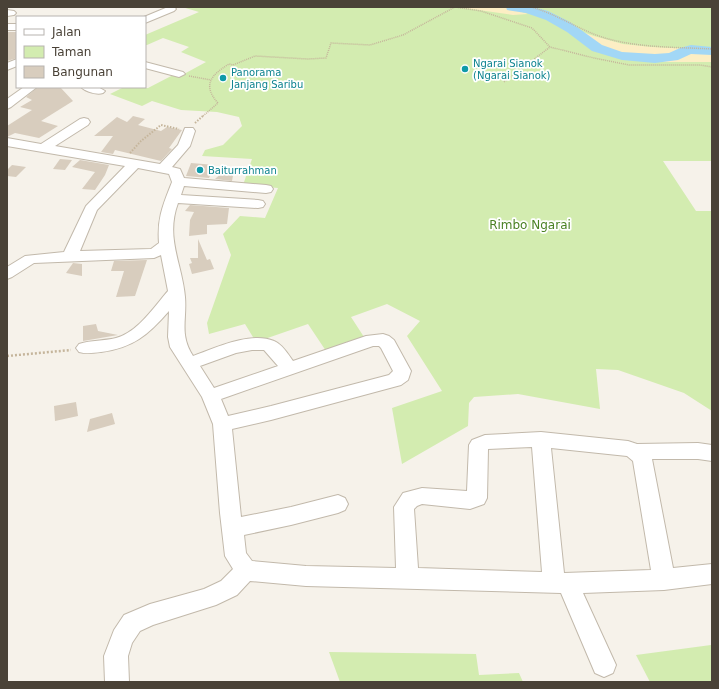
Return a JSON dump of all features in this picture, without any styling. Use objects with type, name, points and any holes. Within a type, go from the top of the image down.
[{"type":"street","points":[[146,20],[171,8]]},
{"type":"street","points":[[146,65],[179,74]]},
{"type":"street","points":[[7,105],[30,88]]},
{"type":"street","points":[[90,88],[99,91]]},
{"type":"street","points":[[7,92],[19,96]]},
{"type":"street","points":[[42,149],[84,122]]},
{"type":"street","points":[[163,168],[184,146],[189,131]]},
{"type":"street","points":[[11,148],[42,149],[163,168],[175,172],[175,191],[167,214],[163,251],[176,292],[176,337],[178,347],[210,396],[222,424],[236,556],[246,570],[276,575],[561,584],[664,580],[712,574]]},
{"type":"street","points":[[70,256],[91,209],[128,163]]},
{"type":"street","points":[[175,191],[266,189]]},
{"type":"street","points":[[175,191],[258,204]]},
{"type":"street","points":[[7,274],[30,259],[163,251]]},
{"type":"street","points":[[85,348],[123,342],[130,338],[142,330],[176,292]]},
{"type":"street","points":[[210,396],[372,340],[383,340],[388,344],[402,371],[402,375],[395,380],[271,413],[222,424]]},
{"type":"street","points":[[189,364],[250,343],[262,342],[271,346],[290,369]]},
{"type":"street","points":[[542,439],[561,584],[604,665]]},
{"type":"street","points":[[407,578],[404,507],[410,499],[422,496],[470,500],[477,498],[480,445],[485,442],[542,439],[628,449],[636,452],[698,451],[712,453]]},
{"type":"street","points":[[636,452],[642,458],[644,465],[664,580]]},
{"type":"street","points":[[232,528],[291,516],[338,504]]},
{"type":"street","points":[[117,682],[116,656],[122,638],[132,623],[150,615],[208,598],[229,588],[246,570]]},
{"type":"path","points":[[414,7],[455,7],[481,11],[532,28],[550,47],[629,65],[700,65],[712,67]]},
{"type":"path","points":[[128,163],[141,141],[161,125],[189,131],[197,121],[218,103],[212,97],[208,89],[211,80],[217,71],[229,64],[232,65],[255,56],[308,59],[326,58],[330,43],[370,45],[403,35],[455,7]]},
{"type":"path","points":[[531,7],[549,13],[606,39],[644,45],[712,49]]},
{"type":"path","points":[[504,82],[550,47]]},
{"type":"path","points":[[179,74],[211,80]]},
{"type":"path","points":[[7,356],[32,355],[85,348]]},
{"type":"green space","name":"Rimbo Ngarai","points":[[182,7],[712,7],[712,161],[663,161],[696,211],[712,211],[712,411],[684,393],[618,370],[596,369],[600,409],[518,394],[474,397],[469,403],[468,426],[402,464],[392,408],[442,391],[407,336],[420,321],[387,304],[351,317],[364,337],[326,351],[308,324],[256,342],[245,324],[209,334],[207,323],[231,255],[223,234],[240,216],[265,218],[278,188],[243,185],[252,159],[202,156],[205,150],[223,145],[242,126],[239,117],[217,112],[181,110],[152,101],[142,106],[110,94],[122,88],[148,88],[177,73],[184,74],[206,62],[181,52],[189,47],[163,38],[146,45],[146,35],[199,12]]},
{"type":"green space","points":[[711,645],[712,682],[650,682],[636,655]]},
{"type":"green space","points":[[329,652],[476,654],[479,675],[519,673],[523,682],[340,682]]},
{"type":"sand","points":[[458,7],[507,7],[528,14],[513,15]]},
{"type":"sand","points":[[549,20],[594,36],[623,44],[712,50],[712,62],[657,62],[597,52],[577,36]]},
{"type":"building","points":[[7,32],[16,32],[16,58],[7,61]]},
{"type":"building","points":[[37,88],[61,88],[73,101],[41,121],[58,126],[39,138],[15,133],[7,137],[7,126],[32,110],[20,107],[32,100],[26,97]]},
{"type":"building","points":[[133,116],[145,119],[138,125],[161,131],[167,127],[182,130],[169,148],[172,149],[161,161],[115,150],[113,154],[101,152],[113,136],[94,136],[117,117],[127,122]]},
{"type":"building","points":[[60,159],[72,160],[65,170],[53,169]]},
{"type":"building","points":[[80,160],[109,165],[105,175],[95,190],[82,189],[95,172],[72,167]]},
{"type":"building","name":"Baiturrahman","points":[[191,163],[215,165],[209,178],[186,176]]},
{"type":"building","points":[[12,165],[26,167],[16,177],[7,176],[7,170]]},
{"type":"building","points":[[234,170],[232,181],[215,179],[224,171]]},
{"type":"building","points":[[190,205],[229,208],[227,224],[207,225],[207,234],[189,236],[190,220],[194,212],[185,211]]},
{"type":"building","points":[[198,239],[207,260],[210,259],[214,269],[192,274],[189,264],[192,263],[190,258],[198,258]]},
{"type":"building","points":[[147,260],[135,296],[116,297],[124,271],[111,271],[114,261]]},
{"type":"building","points":[[73,263],[82,264],[82,276],[66,273]]},
{"type":"building","points":[[96,324],[98,331],[118,335],[83,341],[83,326]]},
{"type":"building","points":[[76,402],[78,416],[55,421],[54,406]]},
{"type":"building","points":[[112,413],[115,424],[87,432],[90,419]]},
{"type":"waterway","points":[[512,7],[551,17],[572,29],[597,48],[622,56],[655,59],[673,57],[685,51],[691,50],[712,51]]},
{"type":"place","name":"Ngarai Sianok (Ngarai Sianok)","points":[[465,69]]},
{"type":"place","name":"Panorama Janjang Saribu","points":[[223,78]]},
{"type":"place","name":"Baiturrahman","points":[[200,170]]}]
